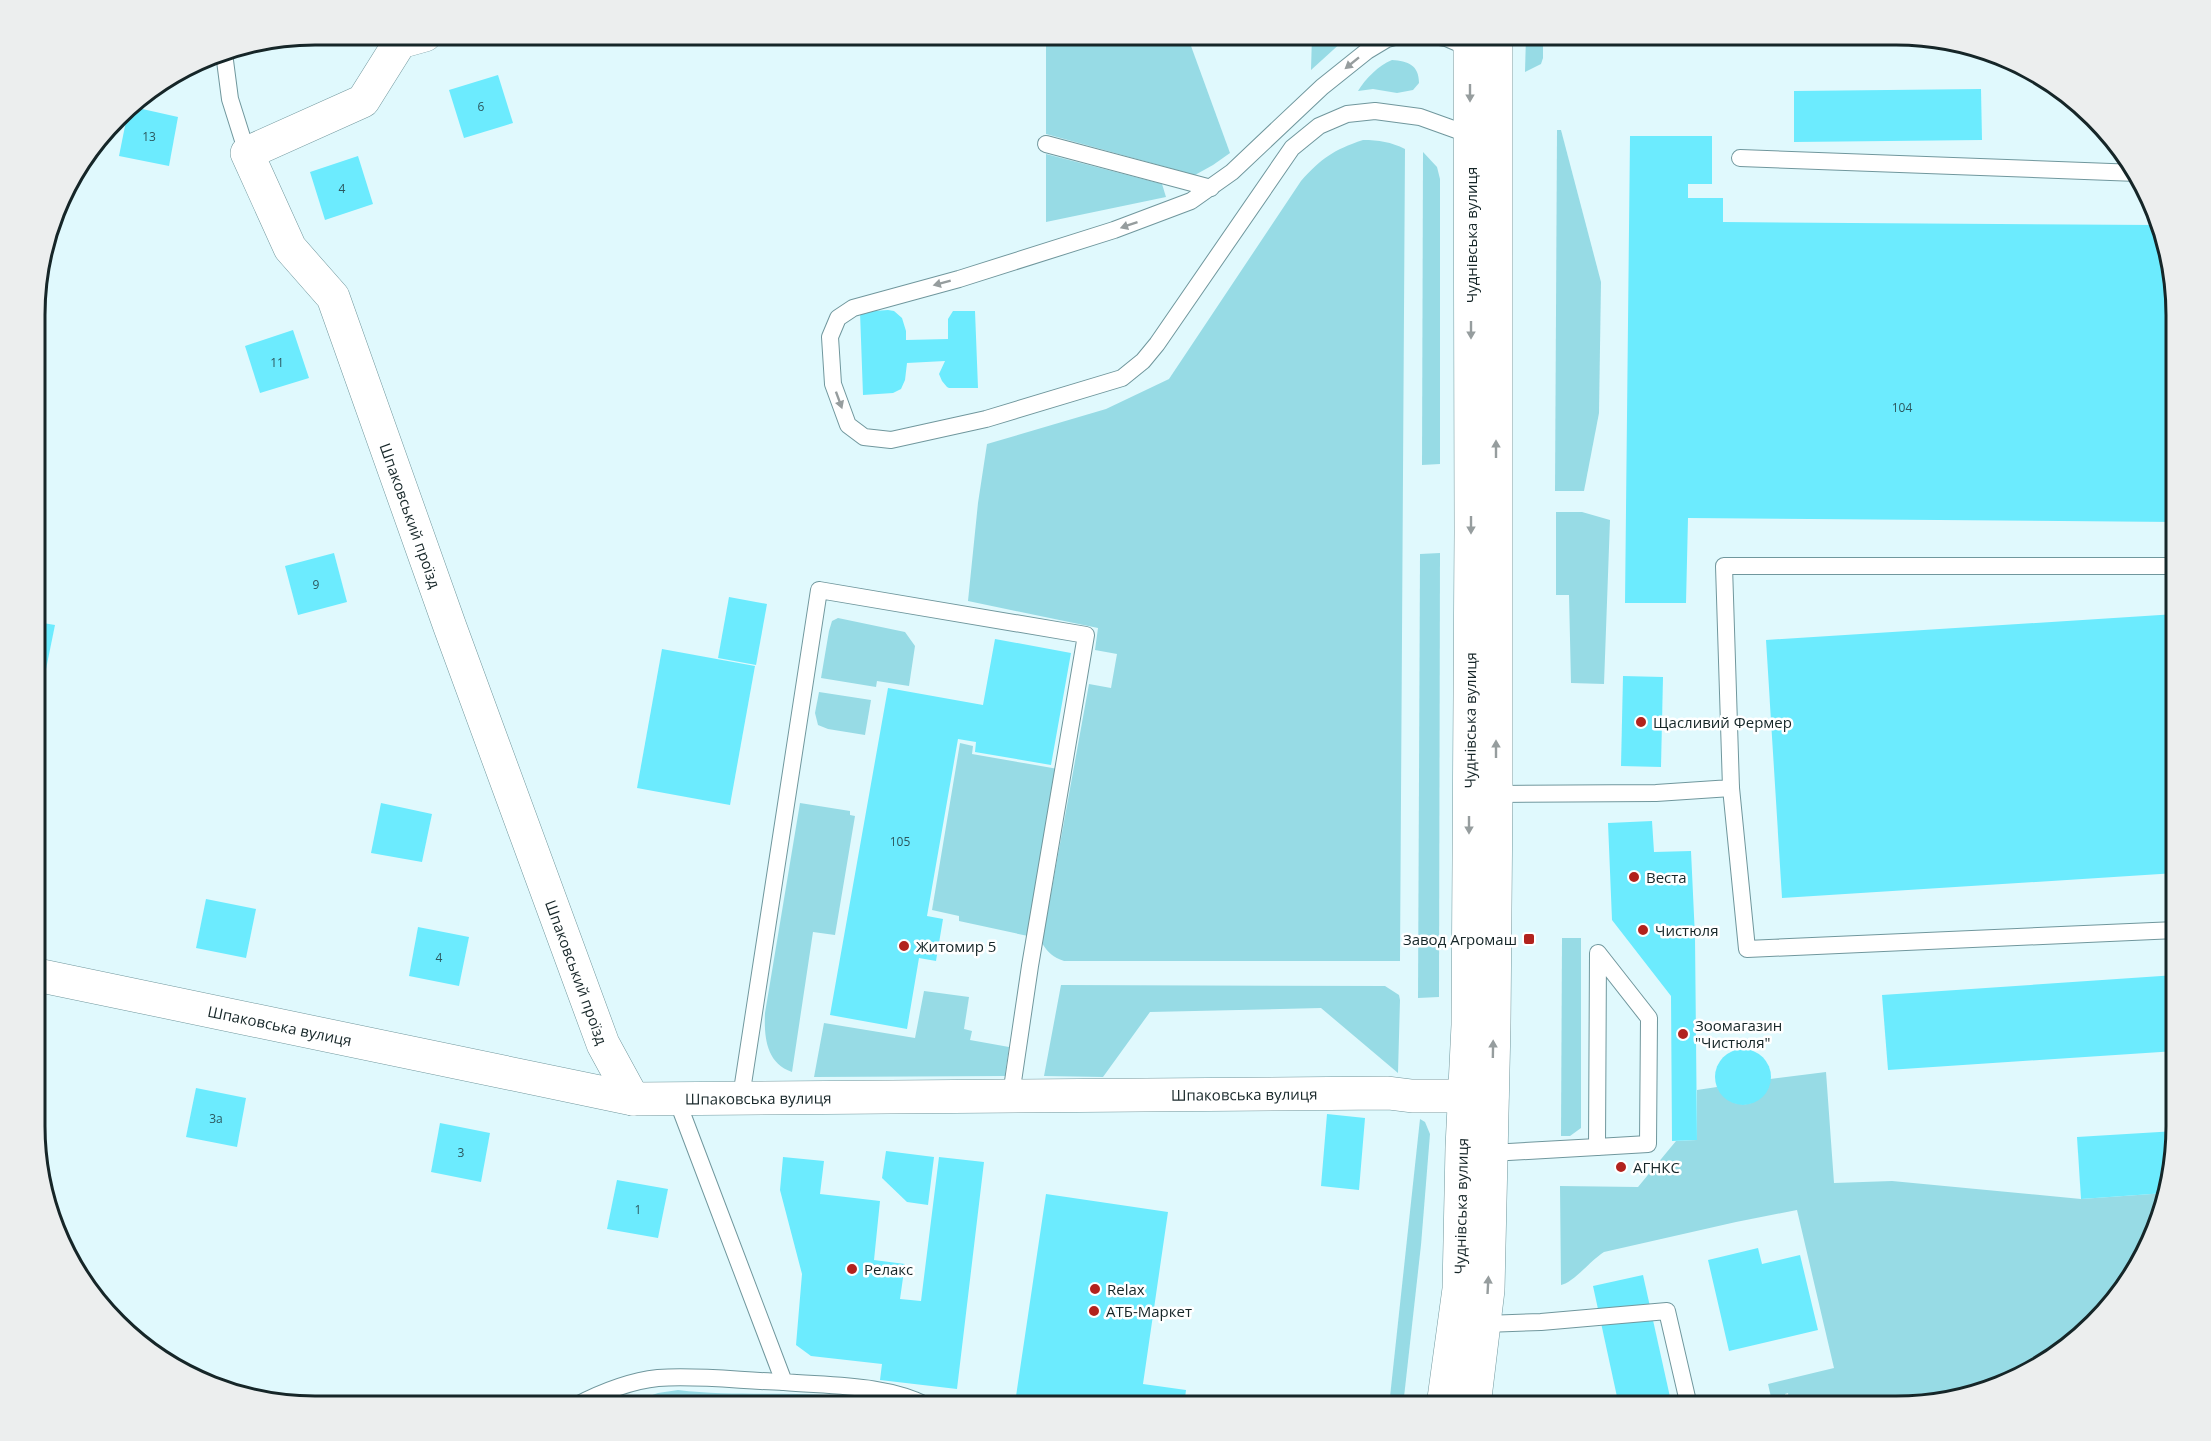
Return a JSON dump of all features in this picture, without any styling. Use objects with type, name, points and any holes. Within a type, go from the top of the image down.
[{"type":"main road","points":[[247,153],[363,101],[398,45]]},
{"type":"main road","name":"Чуднівська вулиця","points":[[1445,1396],[1459,1289],[1462,1147],[1479,1096],[1496,794],[1479,45]]},
{"type":"main road","name":"Чуднівська вулиця","points":[[1475,1396],[1488,1290],[1491,1154],[1468,1025],[1471,555],[1483,136],[1496,75],[1482,45]]},
{"type":"main road","name":"Шпаковський проїзд","points":[[247,153],[290,248],[333,297],[450,627],[603,1044],[633,1099]]},
{"type":"main road","name":"Шпаковська вулиця","points":[[45,977],[633,1099],[1011,1095],[1231,1102],[1388,1093],[1412,1096],[1479,1096]]},
{"type":"lane","points":[[1377,45],[1322,87],[1232,172],[1191,201],[1169,211],[958,279],[853,308],[838,318],[830,338],[833,384],[848,424],[864,437],[891,440],[986,419],[1122,378],[1143,361],[1157,344],[1292,148],[1319,126],[1347,114],[1375,111],[1420,117],[1483,136]]},
{"type":"lane","points":[[225,60],[230,99],[247,153]]},
{"type":"lane","points":[[1046,144],[1211,188]]},
{"type":"lane","points":[[1740,158],[2125,173]]},
{"type":"lane","points":[[1168,177],[1178,184],[1181,191],[1181,199],[1169,211]]},
{"type":"lane","points":[[2166,567],[1724,566],[1731,788],[1747,949],[2166,930]]},
{"type":"lane","points":[[741,1097],[819,590],[1086,635],[1030,966],[1011,1095]]},
{"type":"lane","points":[[1496,794],[1656,793],[1731,788]]},
{"type":"lane","points":[[1491,1154],[1648,1144],[1649,1018],[1598,953],[1598,1147]]},
{"type":"lane","points":[[676,1100],[784,1382]]},
{"type":"lane","points":[[1485,1324],[1541,1322],[1667,1311],[1687,1396]]},
{"type":"lane","points":[[596,1396],[632,1383],[657,1378],[784,1382],[865,1388],[899,1396]]},
{"type":"shaded area","points":[[1046,45],[1191,45],[1230,153],[1195,175],[1046,134]]},
{"type":"shaded area","points":[[1312,45],[1338,45],[1311,70]]},
{"type":"shaded area","points":[[1526,45],[1543,45],[1541,64],[1525,72]]},
{"type":"shaded area","points":[[1392,60],[1403,61],[1415,68],[1419,83],[1413,90],[1397,93],[1373,89],[1358,91],[1373,73]]},
{"type":"shaded area","points":[[1557,130],[1561,130],[1601,282],[1599,413],[1584,491],[1555,491]]},
{"type":"shaded area","points":[[1363,140],[1385,142],[1405,149],[1400,961],[1064,961],[1051,954],[1042,943],[1089,684],[1111,688],[1117,654],[1095,650],[1098,628],[968,601],[978,503],[987,444],[1106,409],[1169,379],[1301,181],[1315,166],[1329,156]]},
{"type":"shaded area","points":[[1423,152],[1437,167],[1440,179],[1440,464],[1422,465]]},
{"type":"shaded area","points":[[1046,154],[1162,184],[1166,197],[1046,222]]},
{"type":"shaded area","points":[[1556,512],[1582,512],[1610,520],[1604,684],[1571,683],[1569,595],[1556,595]]},
{"type":"shaded area","points":[[1440,553],[1439,997],[1418,998],[1420,554]]},
{"type":"shaded area","points":[[838,618],[905,632],[915,646],[909,686],[877,681],[876,687],[821,678],[829,631],[832,621]]},
{"type":"shaded area","points":[[819,692],[871,700],[865,735],[828,729],[818,725],[815,713]]},
{"type":"shaded area","points":[[960,743],[973,746],[972,754],[1058,769],[1028,936],[959,921],[959,916],[932,910]]},
{"type":"shaded area","points":[[800,803],[850,811],[850,815],[855,816],[835,935],[813,932],[792,1072],[777,1062],[768,1048],[765,1013]]},
{"type":"shaded area","points":[[1562,938],[1581,938],[1581,1128],[1570,1136],[1561,1136]]},
{"type":"shaded area","points":[[1061,985],[1385,986],[1399,995],[1400,1000],[1398,1073],[1321,1008],[1150,1012],[1103,1077],[1044,1076]]},
{"type":"shaded area","points":[[924,991],[969,997],[964,1029],[972,1031],[970,1040],[1009,1047],[1005,1076],[814,1077],[824,1023],[915,1038]]},
{"type":"shaded area","points":[[1826,1072],[1834,1183],[1892,1181],[2081,1199],[2158,1194],[2152,1213],[2130,1261],[2099,1304],[2060,1340],[2015,1368],[1983,1382],[1931,1394],[1788,1396],[1788,1393],[1785,1396],[1771,1396],[1768,1384],[1834,1368],[1797,1210],[1604,1252],[1571,1280],[1561,1285],[1560,1186],[1638,1187],[1676,1141],[1697,1140],[1697,1090],[1717,1087],[1723,1096],[1731,1101],[1747,1104],[1761,1096],[1767,1089],[1770,1079]]},
{"type":"shaded area","points":[[1420,1119],[1425,1122],[1430,1134],[1421,1245],[1404,1396],[1390,1396]]},
{"type":"shaded area","points":[[678,1390],[845,1396],[649,1396]]},
{"type":"building","points":[[498,75],[513,123],[464,138],[449,90]]},
{"type":"building","points":[[1981,89],[1982,140],[1794,142],[1794,91]]},
{"type":"building","points":[[141,109],[178,117],[169,166],[119,156],[126,122]]},
{"type":"building","points":[[1630,136],[1712,136],[1712,184],[1688,184],[1688,198],[1723,198],[1723,222],[2151,225],[2161,262],[2166,315],[2166,522],[1688,518],[1686,603],[1625,603]]},
{"type":"building","points":[[358,156],[373,204],[325,220],[310,172]]},
{"type":"building","points":[[894,311],[902,318],[906,340],[948,339],[948,319],[953,311],[975,311],[978,388],[947,387],[939,374],[945,361],[907,363],[905,380],[901,389],[893,393],[863,395],[860,312]]},
{"type":"building","points":[[293,330],[309,378],[260,393],[245,346]]},
{"type":"building","points":[[334,553],[347,602],[298,615],[285,566]]},
{"type":"building","points":[[729,597],[767,604],[756,665],[718,658]]},
{"type":"building","points":[[2166,615],[2166,874],[1782,898],[1766,640]]},
{"type":"building","points":[[45,623],[55,625],[45,674]]},
{"type":"building","points":[[995,639],[1071,653],[1051,765],[975,752],[976,742],[958,739],[927,916],[943,919],[936,961],[919,958],[907,1029],[830,1015],[888,688],[983,705]]},
{"type":"building","points":[[662,649],[755,666],[730,805],[637,788]]},
{"type":"building","points":[[1623,676],[1663,677],[1661,767],[1621,766]]},
{"type":"building","points":[[381,803],[432,814],[422,862],[371,853]]},
{"type":"building","points":[[1652,821],[1654,852],[1691,851],[1695,937],[1697,1140],[1672,1141],[1671,996],[1612,920],[1608,823]]},
{"type":"building","points":[[206,899],[256,909],[246,958],[196,948]]},
{"type":"building","points":[[418,927],[469,937],[459,986],[409,976]]},
{"type":"building","points":[[2166,976],[2166,1052],[1888,1070],[1882,995]]},
{"type":"building","points":[[1743,1049],[1754,1051],[1763,1057],[1769,1066],[1771,1077],[1769,1088],[1763,1097],[1754,1103],[1743,1105],[1732,1103],[1723,1097],[1717,1088],[1715,1077],[1717,1066],[1723,1057],[1732,1051]]},
{"type":"building","points":[[196,1088],[246,1098],[237,1147],[186,1137]]},
{"type":"building","points":[[1327,1114],[1365,1118],[1359,1190],[1321,1186]]},
{"type":"building","points":[[440,1123],[490,1133],[481,1182],[431,1172]]},
{"type":"building","points":[[2166,1132],[2164,1161],[2158,1194],[2081,1199],[2077,1137]]},
{"type":"building","points":[[886,1151],[934,1157],[928,1205],[907,1202],[882,1178]]},
{"type":"building","name":"Релакс","points":[[783,1157],[824,1161],[820,1194],[880,1201],[874,1260],[905,1264],[900,1299],[921,1301],[939,1157],[984,1162],[957,1389],[880,1380],[882,1364],[811,1356],[796,1345],[802,1274],[780,1190]]},
{"type":"building","points":[[617,1180],[668,1189],[658,1238],[607,1229]]},
{"type":"building","name":"Relax","points":[[1046,1194],[1168,1212],[1143,1384],[1186,1390],[1185,1396],[1016,1396]]},
{"type":"building","points":[[1758,1248],[1762,1264],[1800,1255],[1818,1330],[1729,1351],[1708,1260]]},
{"type":"building","points":[[1643,1275],[1670,1396],[1617,1396],[1593,1286]]},
{"type":"place","name":"Щасливий Фермер","points":[[1641,722]]},
{"type":"place","name":"Веста","points":[[1634,877]]},
{"type":"place","name":"Чистюля","points":[[1643,930]]},
{"type":"place","name":"Завод Агромаш","points":[[1529,939]]},
{"type":"place","name":"Житомир 5","points":[[904,946]]},
{"type":"place","name":"Зоомагазин \"Чистюля\"","points":[[1683,1034]]},
{"type":"place","name":"АГНКС","points":[[1621,1167]]},
{"type":"place","name":"Релакс","points":[[852,1269]]},
{"type":"place","name":"Relax","points":[[1095,1289]]},
{"type":"place","name":"АТБ-Маркет","points":[[1094,1311]]}]
